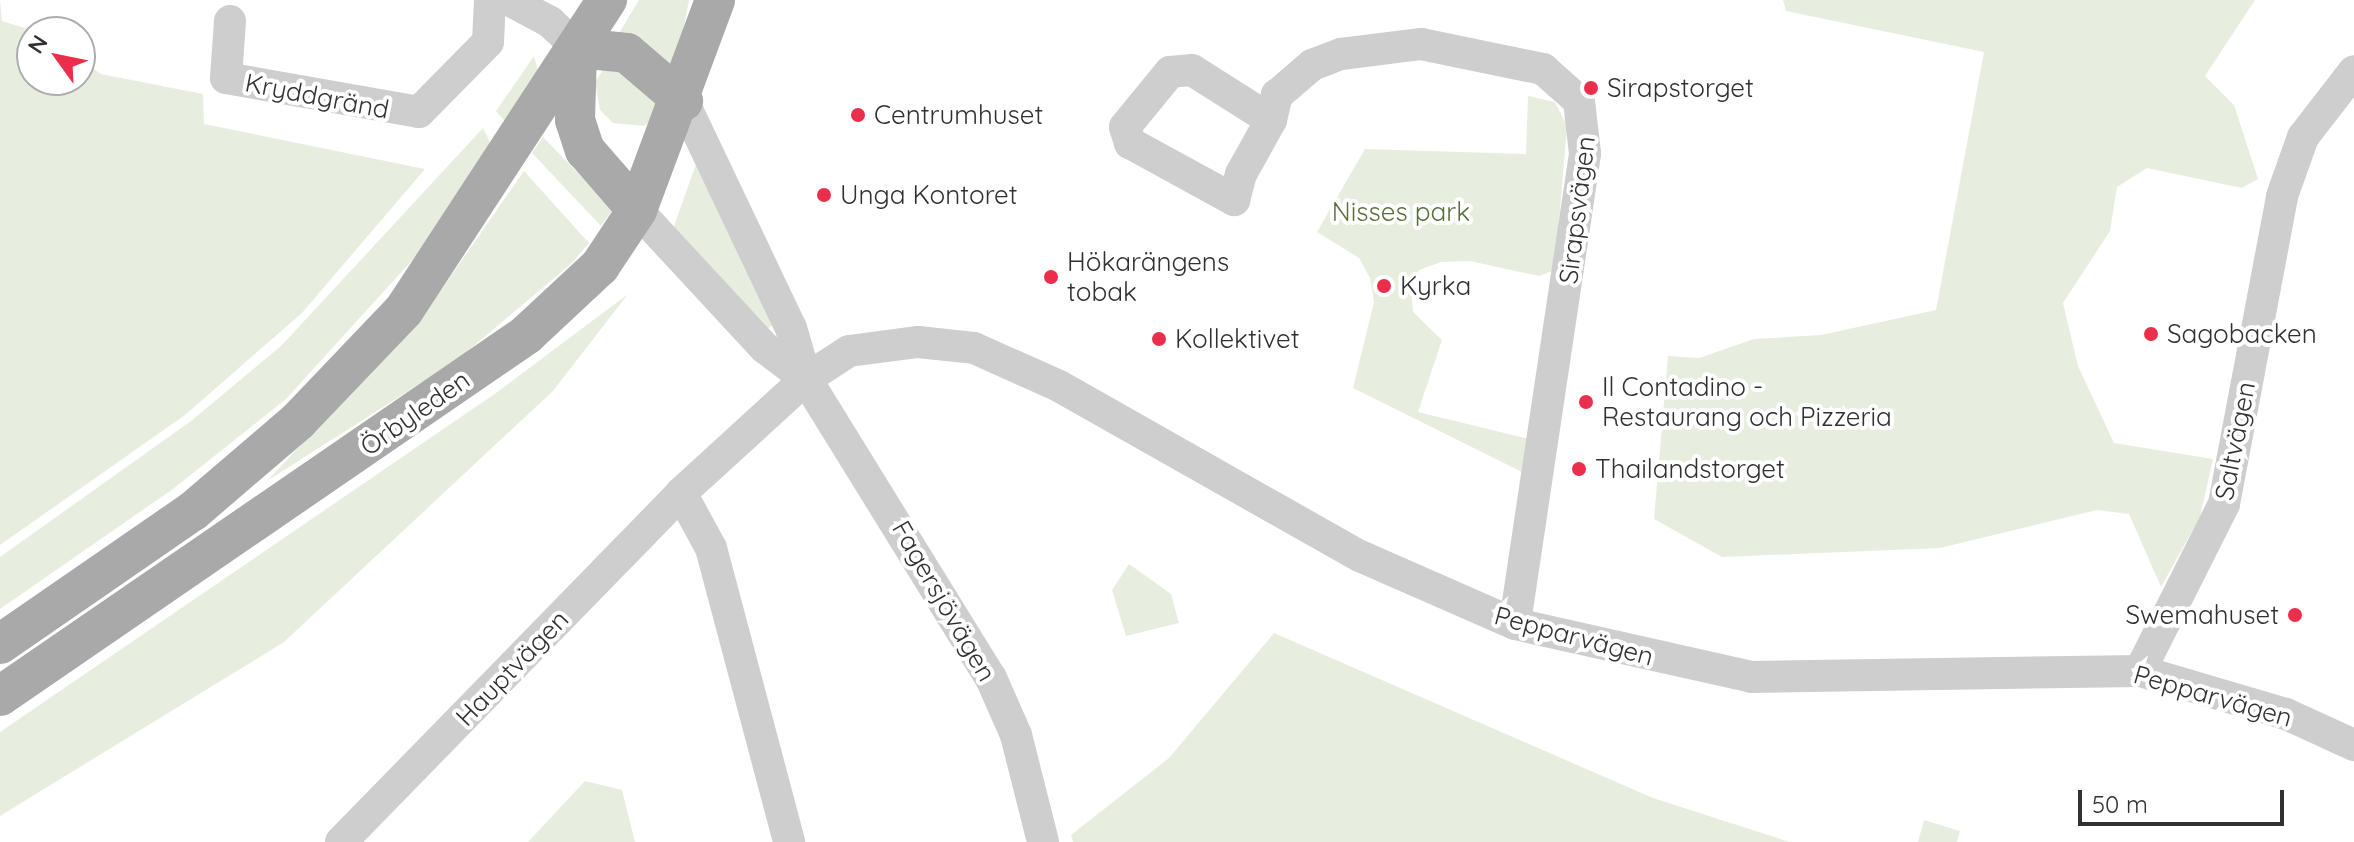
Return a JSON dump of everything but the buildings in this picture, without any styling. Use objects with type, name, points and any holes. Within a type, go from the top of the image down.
[{"type":"main road","points":[[0,644],[193,511],[298,421],[404,310],[607,0]]},
{"type":"main road","name":"Örbyleden","points":[[0,696],[526,335],[600,266],[637,210],[683,101],[709,9]]},
{"type":"main road","points":[[578,48],[627,53],[683,101]]},
{"type":"main road","points":[[578,48],[575,120],[585,150],[637,210]]},
{"type":"street","name":"Kryddgränd","points":[[230,21],[226,78],[419,112],[488,42],[490,0]]},
{"type":"street","points":[[509,0],[550,22],[578,48]]},
{"type":"street","name":"Sirapsvägen","points":[[1271,120],[1192,70],[1170,72],[1125,127],[1130,143],[1234,200],[1271,120],[1277,95],[1312,65],[1379,46],[1421,44],[1543,69],[1579,101],[1585,154],[1515,624]]},
{"type":"street","name":"Saltvägen","points":[[2140,671],[2224,504],[2282,196],[2303,137],[2354,71]]},
{"type":"street","name":"Fagersjövägen","points":[[683,101],[791,328],[806,379],[991,678],[1016,735],[1043,842]]},
{"type":"street","name":"Fagersjövägen","points":[[637,210],[765,348],[806,379]]},
{"type":"street","name":"Pepparvägen","points":[[806,379],[849,351],[918,342],[974,348],[1059,386],[1360,556],[1515,624],[1647,657],[1787,680],[2043,667],[2140,671],[2286,714],[2354,745]]},
{"type":"street","name":"Hauptvägen","points":[[341,842],[681,493],[806,379]]},
{"type":"street","points":[[681,493],[711,548],[789,842]]},
{"type":"green space","points":[[0,0],[2,21],[16,25],[16,96],[96,96],[96,70],[101,74],[203,94],[204,124],[425,169],[302,313],[185,415],[0,545]]},
{"type":"green space","points":[[639,0],[689,0],[676,68],[619,33]]},
{"type":"green space","points":[[1783,0],[2255,0],[2205,76],[2234,105],[2258,179],[2242,188],[2147,168],[2117,187],[2110,231],[2063,303],[2078,366],[2114,443],[2213,459],[2200,517],[2161,587],[2129,514],[2097,510],[1940,548],[1722,557],[1654,519],[1668,356],[1699,358],[1754,339],[1821,335],[1936,310],[1984,52],[1786,11]]},
{"type":"green space","points":[[534,56],[539,74],[507,124],[496,111]]},
{"type":"green space","points":[[609,61],[659,93],[656,118],[644,126],[613,123],[600,110],[595,82]]},
{"type":"green space","name":"Nisses park","points":[[1528,96],[1555,102],[1567,126],[1555,270],[1539,276],[1470,261],[1441,262],[1419,270],[1411,286],[1413,312],[1442,340],[1418,412],[1533,440],[1528,475],[1353,388],[1374,302],[1370,278],[1359,258],[1317,232],[1365,149],[1526,154]]},
{"type":"green space","points":[[483,128],[493,148],[426,245],[286,399],[173,489],[0,609],[0,557],[191,421],[282,345]]},
{"type":"green space","points":[[543,137],[613,209],[601,226],[532,153]]},
{"type":"green space","points":[[696,164],[774,324],[765,331],[673,229]]},
{"type":"green space","points":[[524,171],[589,243],[571,264],[457,360],[267,481],[430,306]]},
{"type":"green space","points":[[628,294],[553,391],[284,642],[0,816],[0,732],[496,393]]},
{"type":"green space","points":[[1129,564],[1171,594],[1179,623],[1126,636],[1112,590]]},
{"type":"green space","points":[[1274,633],[1653,798],[1790,842],[1073,842],[1071,835],[1169,758]]},
{"type":"green space","points":[[585,781],[622,790],[635,842],[528,842]]},
{"type":"green space","points":[[1924,820],[1960,831],[1957,842],[1918,842]]},
{"type":"place","name":"Sirapstorget","points":[[1591,88]]},
{"type":"place","name":"Centrumhuset","points":[[858,115]]},
{"type":"place","name":"Unga Kontoret","points":[[824,195]]},
{"type":"place","name":"Hökarängens tobak","points":[[1051,277]]},
{"type":"place","name":"Kyrka","points":[[1384,286]]},
{"type":"place","name":"Sagobacken","points":[[2151,334]]},
{"type":"place","name":"Kollektivet","points":[[1159,339]]},
{"type":"place","name":"Il Contadino - Restaurang och Pizzeria","points":[[1586,402]]},
{"type":"place","name":"Thailandstorget","points":[[1579,469]]},
{"type":"place","name":"Swemahuset","points":[[2295,615]]}]
